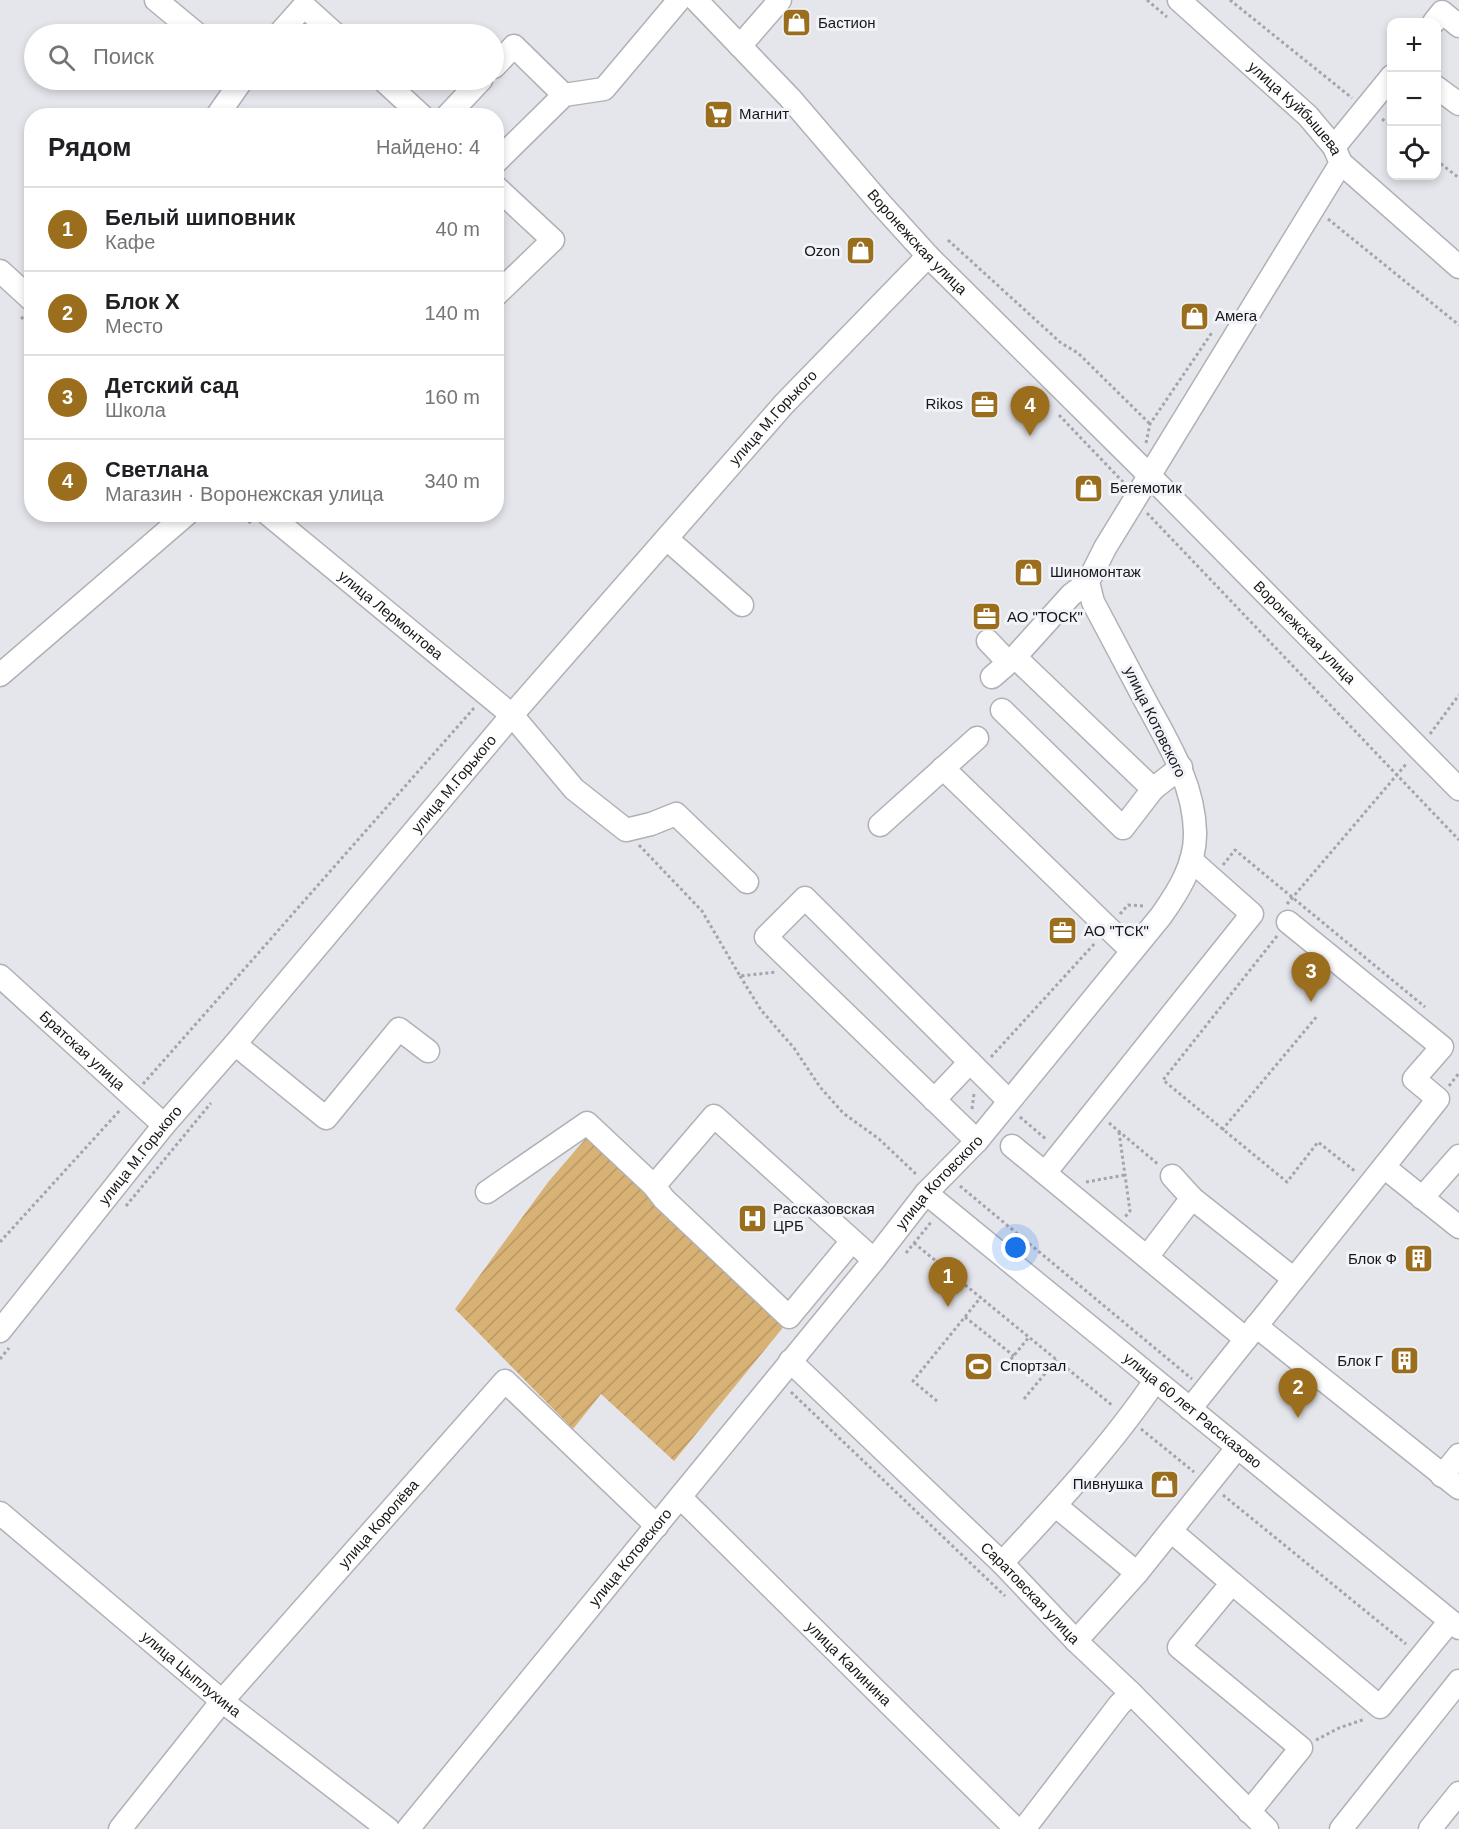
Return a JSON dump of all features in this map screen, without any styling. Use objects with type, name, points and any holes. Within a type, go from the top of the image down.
[{"type":"street","points":[[156,0],[185,24]]},
{"type":"street","points":[[504,154],[564,95],[604,89],[678,0]]},
{"type":"street","name":"Воронежская улица","points":[[696,0],[790,98],[928,256],[1149,475],[1459,789]]},
{"type":"street","points":[[740,46],[780,0]]},
{"type":"street","name":"улица Куйбышева","points":[[1179,0],[1308,116],[1337,155],[1459,267]]},
{"type":"street","points":[[288,24],[304,6],[324,24]]},
{"type":"street","points":[[1437,18],[1442,12],[1459,26]]},
{"type":"street","points":[[504,56],[514,46],[564,95]]},
{"type":"street","points":[[1005,665],[1071,594],[1088,582],[1105,548],[1314,206],[1337,155],[1367,107],[1387,82]]},
{"type":"street","points":[[223,108],[235,90]]},
{"type":"street","points":[[393,90],[412,108]]},
{"type":"street","points":[[455,108],[472,90]]},
{"type":"street","points":[[1441,90],[1459,105]]},
{"type":"street","points":[[504,194],[553,240],[504,287]]},
{"type":"street","name":"улица М.Горького","points":[[0,1331],[164,1125],[512,715],[784,404],[928,256]]},
{"type":"street","points":[[0,271],[24,293]]},
{"type":"street","points":[[2,671],[178,522]]},
{"type":"street","name":"улица Лермонтова","points":[[278,522],[512,715],[574,789],[626,830]]},
{"type":"street","points":[[667,538],[742,605]]},
{"type":"street","name":"улица Котовского","points":[[408,1829],[929,1190],[977,1141],[1014,1109],[1132,951],[1161,916],[1182,885],[1191,860],[1196,834],[1192,805],[1181,767],[1093,602],[1088,582]]},
{"type":"street","points":[[988,641],[1005,665],[1153,789]]},
{"type":"street","points":[[1002,710],[1123,828],[1153,789],[1181,767]]},
{"type":"street","points":[[880,825],[977,738]]},
{"type":"street","points":[[943,768],[1132,951]]},
{"type":"street","points":[[626,830],[651,824],[676,814],[747,882]]},
{"type":"street","points":[[1053,1180],[1062,1153],[1252,914],[1191,860]]},
{"type":"street","points":[[977,1141],[766,937],[805,898],[970,1062],[1014,1109]]},
{"type":"street","points":[[1196,1401],[1438,1099],[1414,1079],[1442,1047],[1288,922]]},
{"type":"street","name":"Братская улица","points":[[0,976],[164,1125]]},
{"type":"street","points":[[235,1044],[326,1118],[399,1029],[428,1051]]},
{"type":"street","points":[[934,1100],[970,1062]]},
{"type":"street","points":[[654,1186],[714,1116],[874,1260]]},
{"type":"street","points":[[487,1192],[587,1123],[789,1317],[852,1241]]},
{"type":"street","points":[[1012,1146],[1147,1257],[1450,1482],[1459,1455]]},
{"type":"street","points":[[1422,1198],[1459,1156]]},
{"type":"street","points":[[1384,1167],[1459,1227]]},
{"type":"street","points":[[1172,1176],[1192,1198],[1294,1279]]},
{"type":"street","name":"улица 60 лет Рассказово","points":[[929,1190],[1155,1381],[1196,1401],[1237,1448],[1454,1625]]},
{"type":"street","points":[[1147,1257],[1192,1198]]},
{"type":"street","name":"Саратовская улица","points":[[790,1361],[1002,1563],[1076,1641],[1267,1829]]},
{"type":"street","name":"улица Королёва","points":[[120,1829],[222,1701],[505,1381],[657,1526]]},
{"type":"street","points":[[1002,1563],[1056,1506],[1129,1419],[1155,1381]]},
{"type":"street","points":[[1076,1641],[1137,1574],[1237,1448]]},
{"type":"street","name":"улица Калинина","points":[[680,1497],[1016,1829]]},
{"type":"street","points":[[1056,1506],[1137,1574]]},
{"type":"street","name":"улица Цыплухина","points":[[0,1513],[222,1701],[388,1829]]},
{"type":"street","points":[[1171,1531],[1380,1707],[1421,1657],[1454,1625]]},
{"type":"street","points":[[1232,1583],[1179,1647],[1301,1748],[1249,1812]]},
{"type":"street","points":[[1341,1829],[1459,1681]]},
{"type":"street","points":[[1024,1829],[1119,1705],[1131,1693]]},
{"type":"street","points":[[1430,1829],[1459,1793]]},
{"type":"path","points":[[1230,0],[1351,98],[1387,122]]},
{"type":"path","points":[[1441,163],[1459,178]]},
{"type":"path","points":[[1314,206],[1459,325]]},
{"type":"path","points":[[948,240],[1060,343],[1078,353],[1150,424]]},
{"type":"path","points":[[1055,411],[1127,487],[1134,500],[1459,840]]},
{"type":"path","points":[[1359,1174],[1318,1142],[1287,1182],[1163,1080],[1288,922],[1279,914],[1396,776],[1459,695]]},
{"type":"path","points":[[0,1242],[132,1096],[479,702]]},
{"type":"path","points":[[626,830],[702,911],[761,1010],[794,1048],[820,1087],[843,1113],[879,1139],[929,1190]]},
{"type":"path","points":[[1287,891],[1431,1012]]},
{"type":"path","points":[[740,976],[800,970]]},
{"type":"path","points":[[1222,1130],[1318,1015]]},
{"type":"path","points":[[1014,1109],[1062,1153]]},
{"type":"path","points":[[1095,1112],[1172,1176]]},
{"type":"path","points":[[1114,1230],[1130,1211],[1119,1132]]},
{"type":"path","points":[[1053,1180],[1125,1175]]},
{"type":"path","points":[[960,1186],[1198,1384],[1196,1401]]},
{"type":"path","points":[[914,1243],[1421,1657]]},
{"type":"path","points":[[937,1401],[913,1381],[981,1298]]},
{"type":"path","points":[[965,1317],[1014,1356]]},
{"type":"path","points":[[1007,1364],[1029,1337]]},
{"type":"path","points":[[1024,1399],[1057,1359]]},
{"type":"path","points":[[1301,1748],[1339,1728],[1364,1719],[1380,1707]]},
{"type":"shaded area","points":[[587,1137],[785,1325],[674,1461],[601,1394],[573,1429],[455,1309],[549,1181]]},
{"type":"place","name":"Бастион","points":[[797,23]]},
{"type":"place","name":"Магнит","points":[[718,114]]},
{"type":"place","name":"Ozon","points":[[861,251]]},
{"type":"place","name":"Амега","points":[[1194,316]]},
{"type":"place","name":"Rikos","points":[[984,404]]},
{"type":"place","name":"Светлана","points":[[1030,436]]},
{"type":"place","name":"Бегемотик","points":[[1089,488]]},
{"type":"place","name":"Шиномонтаж","points":[[1029,572]]},
{"type":"place","name":"АО \"ТОСК\"","points":[[986,617]]},
{"type":"place","name":"АО \"ТСК\"","points":[[1063,931]]},
{"type":"place","name":"Детский сад","points":[[1311,1002]]},
{"type":"place","name":"Рассказовская ЦРБ","points":[[752,1218]]},
{"type":"place","name":"Блок Ф","points":[[1418,1259]]},
{"type":"place","name":"Белый шиповник","points":[[948,1307]]},
{"type":"place","name":"Блок Г","points":[[1404,1361]]},
{"type":"place","name":"Спортзал","points":[[979,1366]]},
{"type":"place","name":"Блок Х","points":[[1298,1418]]},
{"type":"place","name":"Пивнушка","points":[[1164,1484]]}]
